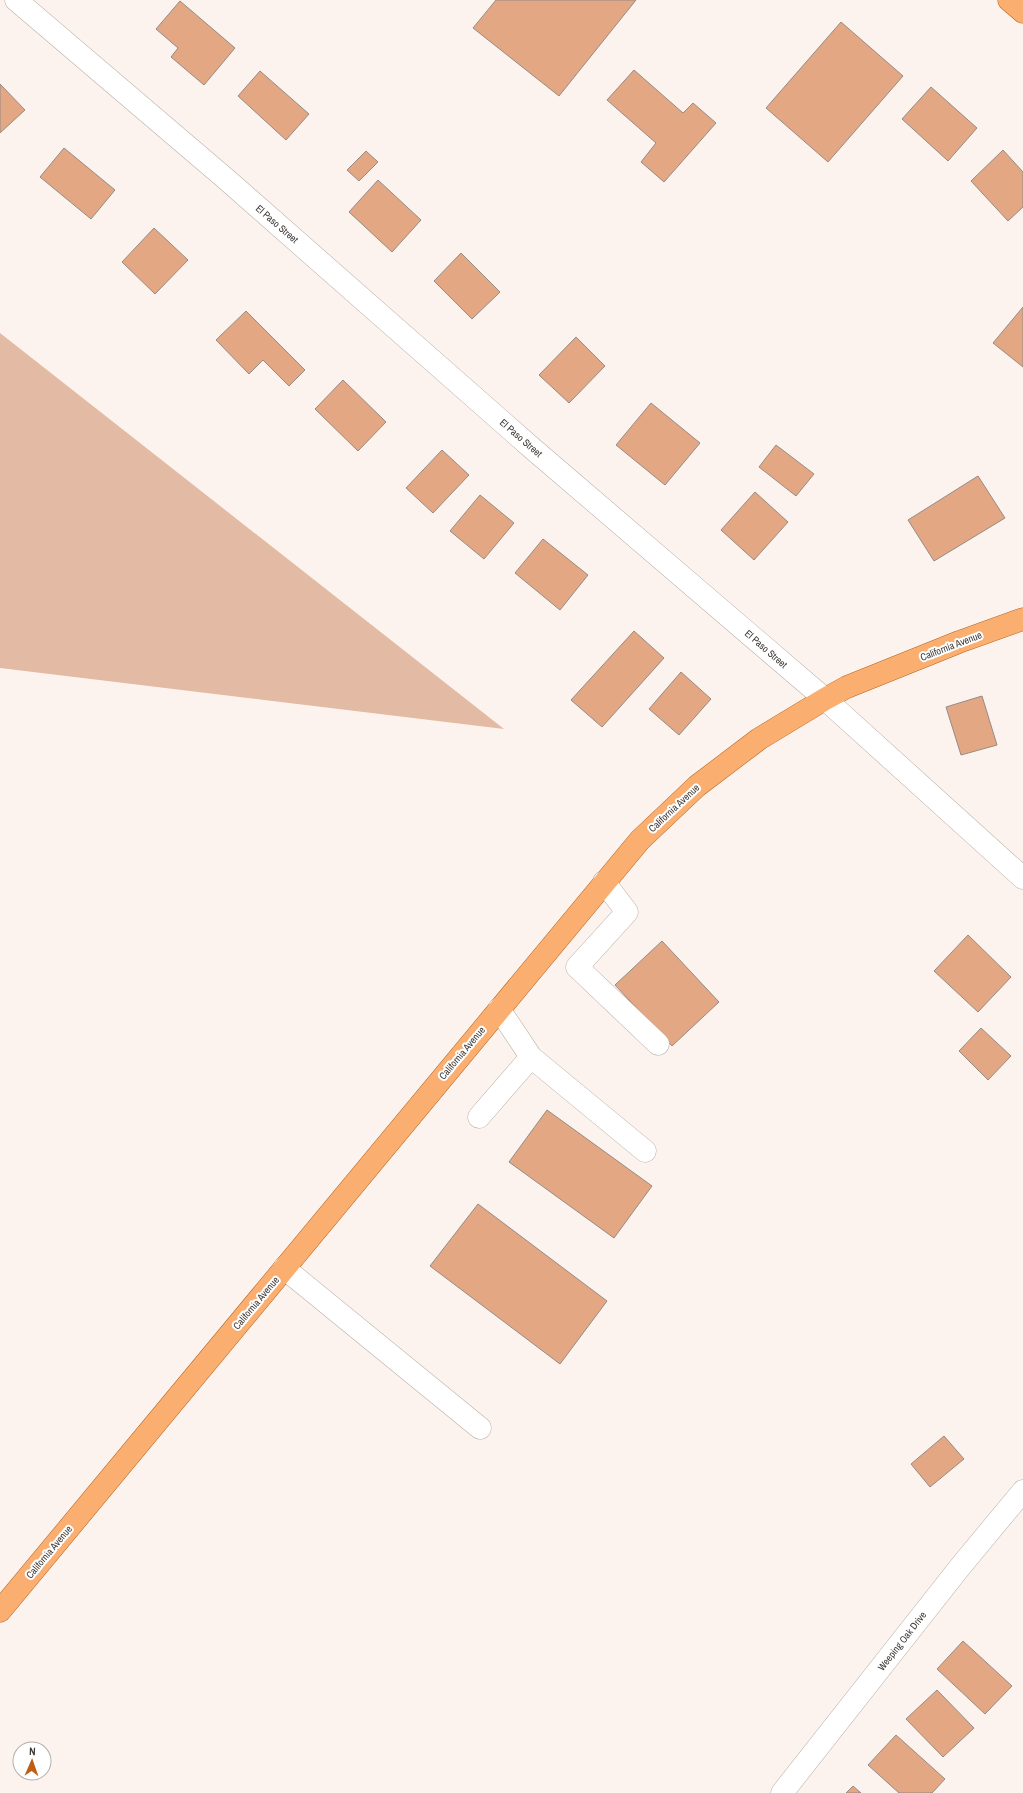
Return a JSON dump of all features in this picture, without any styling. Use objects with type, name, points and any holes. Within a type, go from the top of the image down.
[{"type":"main road","points":[[1009,0],[1023,12]]},
{"type":"main road","name":"California Avenue","points":[[0,1611],[640,840],[696,786],[759,740],[825,699],[847,687],[959,642],[1023,619]]},
{"type":"street","name":"El Paso Street","points":[[16,0],[226,179],[533,449],[825,699],[1023,878]]},
{"type":"street","points":[[604,882],[627,912],[577,967],[658,1044]]},
{"type":"street","points":[[499,1009],[531,1057],[645,1151]]},
{"type":"street","points":[[479,1117],[531,1057]]},
{"type":"street","points":[[284,1268],[480,1428]]},
{"type":"street","name":"Weeping Oak Drive","points":[[782,1793],[960,1567],[1023,1490]]},
{"type":"shaded area","points":[[0,333],[504,729],[0,668]]},
{"type":"building","points":[[496,0],[636,0],[559,96],[473,28]]},
{"type":"building","points":[[180,1],[235,48],[204,85],[171,57],[178,48],[156,29]]},
{"type":"building","points":[[841,22],[903,76],[828,162],[766,108]]},
{"type":"building","points":[[634,70],[683,113],[693,103],[716,123],[664,182],[641,162],[656,143],[607,100]]},
{"type":"building","points":[[260,71],[309,114],[286,140],[238,96]]},
{"type":"building","points":[[0,84],[25,110],[0,133]]},
{"type":"building","points":[[931,87],[977,128],[948,161],[902,119]]},
{"type":"building","points":[[64,148],[115,190],[91,219],[40,177]]},
{"type":"building","points":[[1003,150],[1023,172],[1023,207],[1008,221],[971,181]]},
{"type":"building","points":[[366,151],[378,162],[359,181],[347,170]]},
{"type":"building","points":[[378,180],[421,220],[392,252],[349,212]]},
{"type":"building","points":[[154,228],[188,260],[155,294],[122,262]]},
{"type":"building","points":[[461,253],[500,292],[472,319],[434,281]]},
{"type":"building","points":[[1023,307],[1023,367],[993,343]]},
{"type":"building","points":[[246,311],[305,370],[289,386],[263,360],[249,374],[216,340]]},
{"type":"building","points":[[576,337],[605,366],[569,403],[539,375]]},
{"type":"building","points":[[343,380],[386,422],[358,451],[315,409]]},
{"type":"building","points":[[651,403],[700,443],[665,485],[616,445]]},
{"type":"building","points":[[776,445],[814,474],[796,496],[759,467]]},
{"type":"building","points":[[442,450],[469,475],[433,513],[406,488]]},
{"type":"building","points":[[978,476],[1005,518],[934,561],[908,520]]},
{"type":"building","points":[[755,492],[788,522],[754,560],[721,530]]},
{"type":"building","points":[[480,495],[514,523],[484,559],[450,531]]},
{"type":"building","points":[[543,539],[588,575],[560,610],[515,573]]},
{"type":"building","points":[[634,631],[664,658],[602,727],[571,700]]},
{"type":"building","points":[[681,672],[711,699],[679,735],[649,709]]},
{"type":"building","points":[[982,696],[997,745],[961,755],[946,707]]},
{"type":"building","points":[[968,935],[1011,977],[978,1012],[934,971]]},
{"type":"building","points":[[662,941],[719,1002],[672,1046],[615,985]]},
{"type":"building","points":[[981,1028],[1011,1056],[988,1080],[959,1051]]},
{"type":"building","points":[[547,1110],[652,1186],[614,1238],[509,1162]]},
{"type":"building","points":[[478,1204],[607,1301],[560,1364],[430,1266]]},
{"type":"building","points":[[944,1436],[964,1459],[930,1487],[911,1464]]},
{"type":"building","points":[[963,1641],[1012,1686],[985,1714],[937,1669]]},
{"type":"building","points":[[937,1690],[974,1728],[943,1757],[906,1719]]},
{"type":"building","points":[[896,1735],[945,1779],[932,1793],[899,1793],[868,1765]]},
{"type":"building","points":[[853,1786],[861,1793],[846,1793]]}]
